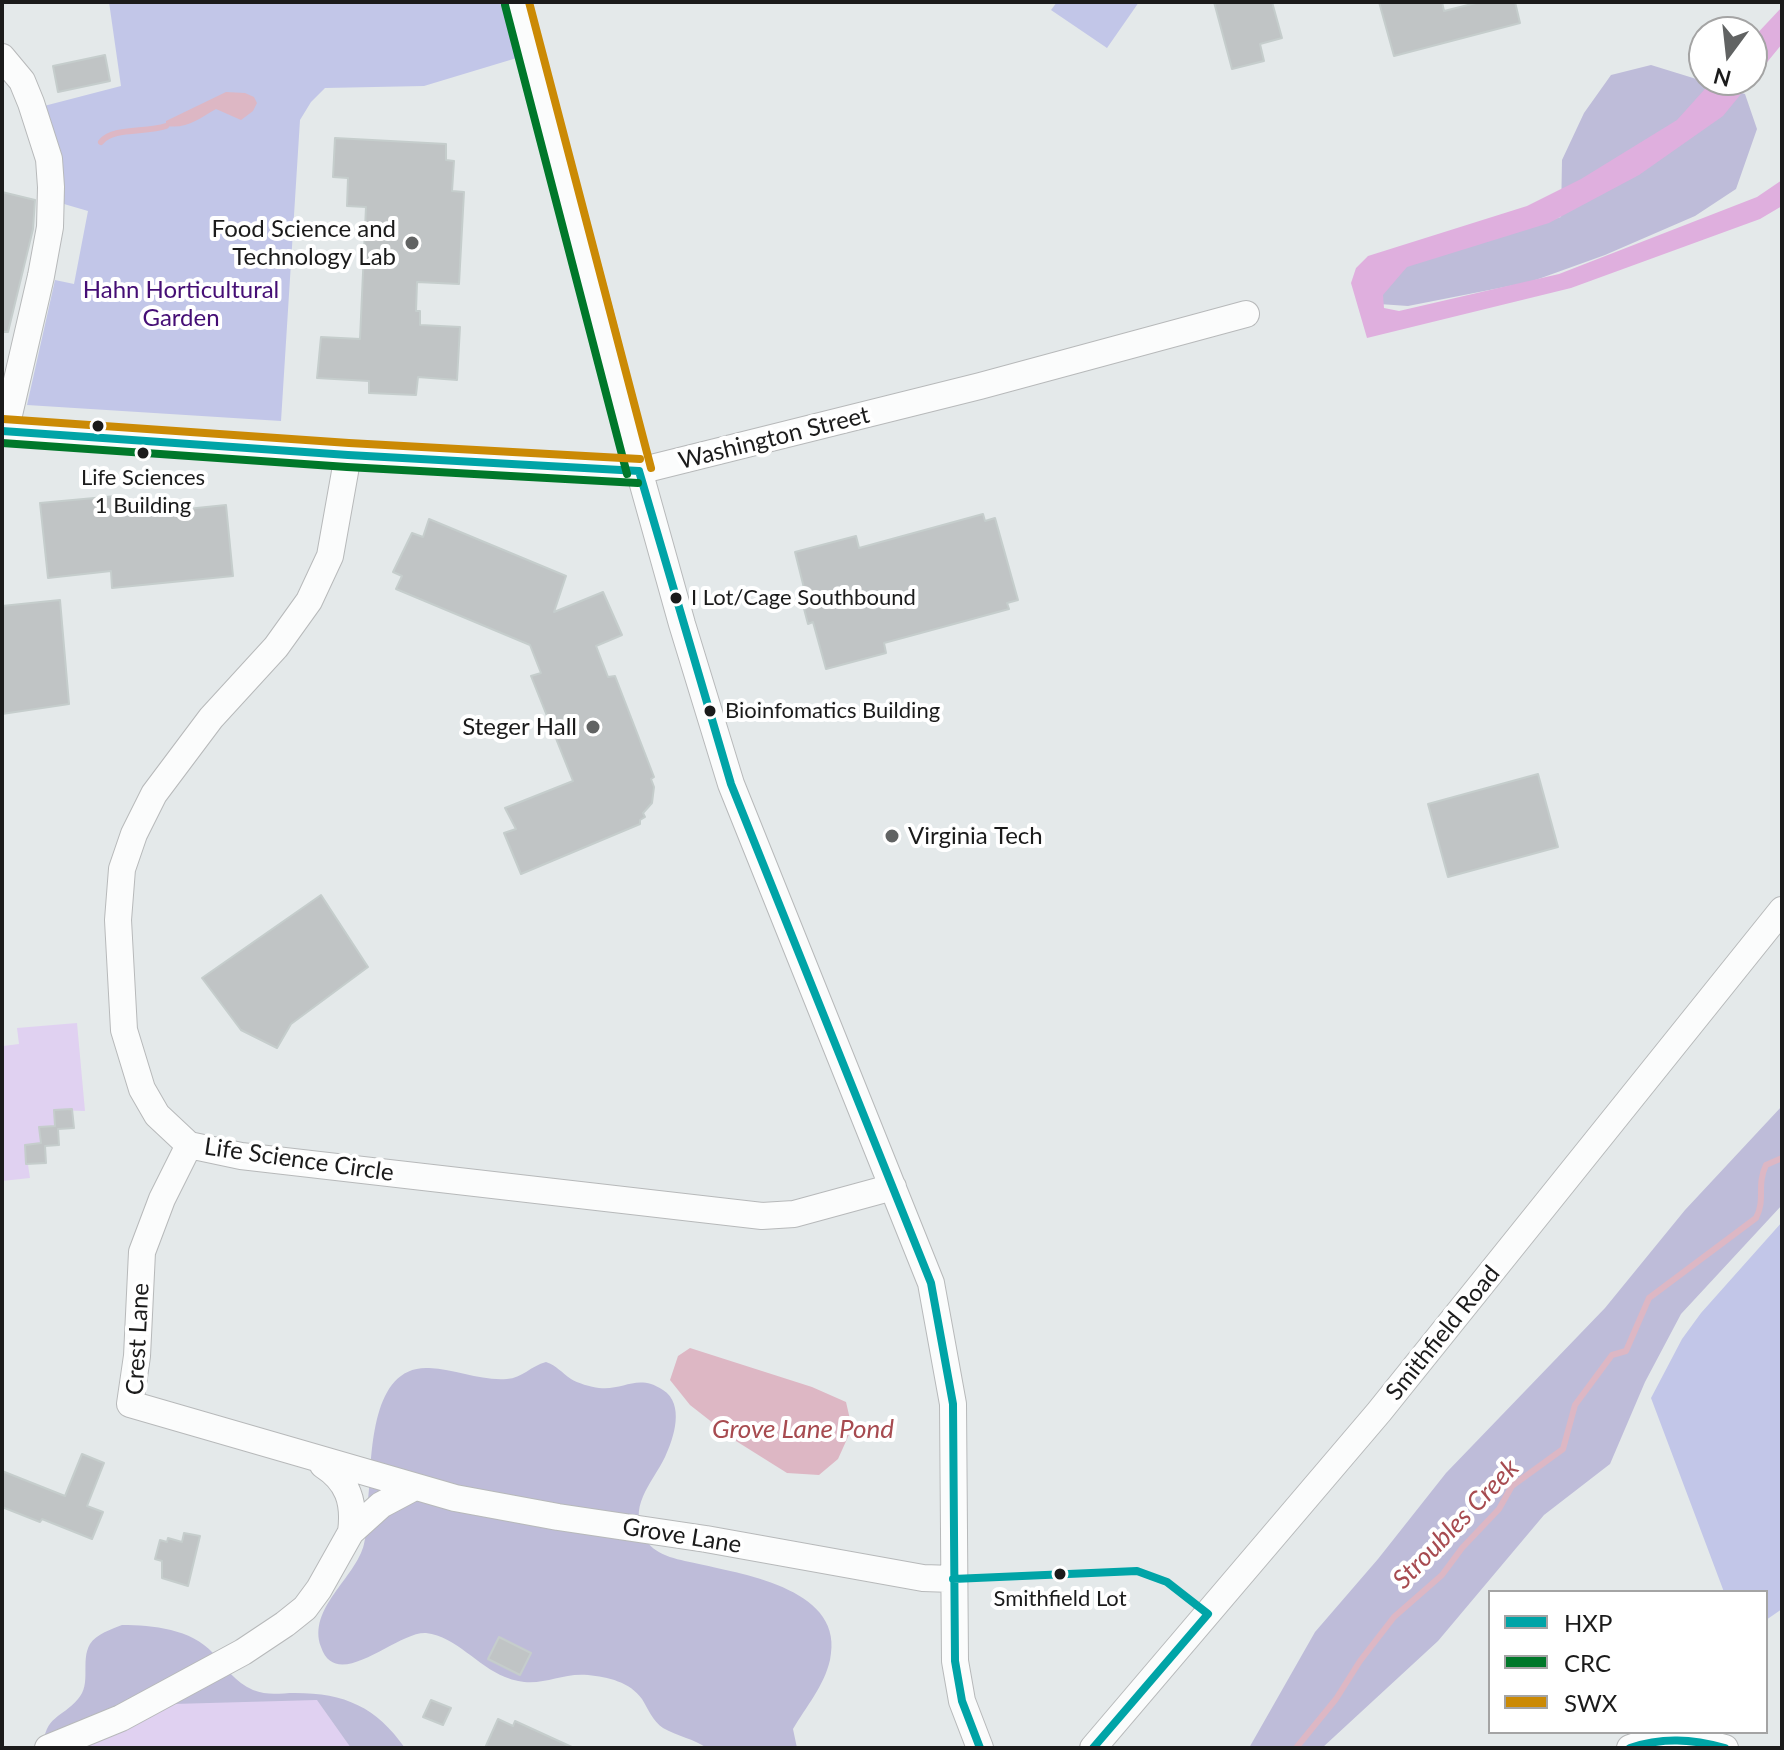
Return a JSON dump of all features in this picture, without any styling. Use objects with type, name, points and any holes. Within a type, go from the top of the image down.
[{"type":"street","points":[[517,2],[639,471],[731,784],[931,1283],[953,1404],[955,1661],[962,1701],[980,1748]]},
{"type":"street","points":[[2,57],[22,81],[31,103],[49,159],[51,187],[50,227],[41,276],[3,432]]},
{"type":"street","name":"Washington Street","points":[[3,432],[639,471],[980,386],[1246,314]]},
{"type":"street","name":"Life Science Circle","points":[[348,455],[330,556],[309,601],[276,647],[211,718],[154,794],[134,834],[122,869],[118,920],[124,1030],[142,1089],[157,1115],[189,1145],[241,1156],[762,1216],[794,1214],[893,1187]]},
{"type":"street","name":"Smithfield Road","points":[[1093,1748],[1379,1412],[1782,910]]},
{"type":"street","name":"Crest Lane","points":[[189,1145],[162,1199],[142,1252],[138,1344],[130,1404],[313,1458]]},
{"type":"street","points":[[313,1458],[332,1470],[346,1485],[352,1507],[351,1532]]},
{"type":"street","name":"Grove Lane","points":[[313,1458],[413,1488],[558,1517],[706,1539],[923,1578],[953,1579]]},
{"type":"street","points":[[48,1748],[121,1718],[243,1652],[285,1624],[305,1608],[319,1589],[351,1532],[381,1505],[413,1488]]},
{"type":"street","points":[[1630,1748],[1672,1739],[1700,1741],[1725,1748]]},
{"type":"green space","name":"Hahn Horticultural Garden","points":[[109,2],[505,2],[520,57],[424,86],[325,88],[311,102],[300,120],[281,421],[27,405],[55,280],[74,284],[88,211],[64,204],[61,176],[44,106],[121,86]]},
{"type":"green space","points":[[1057,2],[1139,2],[1107,48],[1051,10]]},
{"type":"green space","points":[[1782,1222],[1782,1609],[1768,1619],[1768,1590],[1723,1590],[1651,1398],[1682,1339],[1701,1313]]},
{"type":"shaded area","points":[[1782,7],[1782,44],[1768,61],[1768,22]]},
{"type":"shaded area","points":[[1651,65],[1688,76],[1688,96],[1746,96],[1757,129],[1736,189],[1695,216],[1605,255],[1530,282],[1408,306],[1379,304],[1382,281],[1414,259],[1561,217],[1562,160],[1584,113],[1611,75]]},
{"type":"shaded area","points":[[1699,96],[1739,96],[1723,116],[1639,175],[1549,223],[1407,267],[1383,295],[1384,308],[1399,311],[1559,274],[1757,197],[1782,180],[1782,206],[1760,219],[1571,288],[1367,338],[1351,283],[1356,268],[1368,256],[1527,206],[1581,179],[1677,120]]},
{"type":"shaded area","points":[[77,1023],[85,1111],[54,1110],[55,1126],[39,1127],[41,1143],[25,1145],[30,1178],[2,1181],[3,1046],[19,1044],[17,1028]]},
{"type":"shaded area","points":[[1782,1106],[1782,1205],[1681,1314],[1645,1382],[1610,1464],[1544,1515],[1438,1641],[1322,1748],[1249,1748],[1315,1632],[1446,1473],[1605,1308],[1685,1210]]},
{"type":"shaded area","points":[[546,1362],[588,1386],[608,1388],[646,1383],[670,1396],[676,1412],[672,1440],[640,1506],[641,1528],[650,1546],[670,1557],[742,1574],[788,1590],[808,1602],[823,1617],[831,1636],[830,1660],[819,1687],[793,1729],[797,1748],[707,1748],[663,1728],[637,1693],[618,1681],[577,1675],[538,1682],[517,1681],[495,1672],[447,1640],[426,1633],[414,1635],[354,1663],[340,1664],[329,1660],[321,1647],[318,1633],[321,1619],[364,1544],[374,1433],[386,1395],[396,1380],[410,1371],[429,1368],[507,1379]]},
{"type":"shaded area","points":[[122,1625],[159,1628],[194,1638],[213,1653],[236,1679],[253,1690],[269,1694],[329,1696],[358,1705],[383,1722],[405,1748],[43,1748],[50,1723],[82,1693],[90,1644],[100,1635]]},
{"type":"shaded area","points":[[317,1700],[351,1748],[72,1748],[173,1704]]},
{"type":"water","points":[[226,92],[254,97],[257,103],[253,111],[241,120],[216,109],[187,125],[166,126],[166,121]]},
{"type":"water","name":"Grove Lane Pond","points":[[690,1348],[812,1387],[846,1402],[852,1428],[838,1459],[819,1475],[787,1473],[736,1441],[690,1405],[670,1380],[678,1356]]},
{"type":"building","points":[[1214,2],[1272,2],[1282,38],[1260,44],[1264,61],[1232,69]]},
{"type":"building","points":[[1379,2],[1442,2],[1444,11],[1480,2],[1515,2],[1520,23],[1394,56]]},
{"type":"building","points":[[105,55],[110,81],[58,92],[53,66]]},
{"type":"building","name":"Food Science and Technology Lab","points":[[335,138],[446,144],[446,160],[454,161],[452,191],[464,192],[459,284],[417,282],[416,311],[420,311],[420,325],[460,327],[457,380],[418,377],[416,395],[369,393],[369,381],[317,378],[321,337],[360,339],[366,207],[347,206],[348,178],[333,177]]},
{"type":"building","points":[[2,192],[35,200],[33,229],[8,332],[2,332]]},
{"type":"building","points":[[116,496],[118,516],[226,505],[233,576],[112,588],[111,571],[48,578],[40,503]]},
{"type":"building","points":[[983,514],[985,521],[995,518],[1018,600],[1007,603],[1009,609],[884,643],[886,653],[826,669],[813,622],[808,624],[802,601],[807,600],[795,552],[856,536],[859,548]]},
{"type":"building","name":"Steger Hall","points":[[429,519],[566,576],[554,612],[603,592],[622,635],[596,646],[608,677],[615,676],[654,777],[651,779],[654,787],[652,803],[643,813],[645,817],[640,824],[521,874],[504,833],[516,829],[505,808],[573,781],[531,676],[541,673],[530,645],[396,589],[402,576],[393,572],[412,533],[423,537]]},
{"type":"building","points":[[60,600],[69,704],[2,714],[2,606]]},
{"type":"building","points":[[1538,774],[1558,847],[1448,877],[1428,804]]},
{"type":"building","points":[[321,895],[368,967],[291,1024],[277,1048],[241,1030],[202,978]]},
{"type":"building","points":[[72,1109],[74,1128],[58,1129],[59,1145],[45,1146],[46,1163],[26,1164],[25,1145],[41,1143],[39,1127],[55,1126],[54,1110]]},
{"type":"building","points":[[82,1454],[104,1463],[87,1506],[103,1512],[92,1539],[2,1507],[2,1471],[65,1496]]},
{"type":"building","points":[[184,1533],[200,1536],[188,1586],[162,1578],[162,1561],[155,1559],[160,1540],[167,1542],[168,1538],[182,1542]]},
{"type":"building","points":[[499,1637],[531,1653],[520,1675],[488,1659]]},
{"type":"building","points":[[431,1700],[451,1708],[443,1725],[423,1717]]},
{"type":"building","points":[[498,1719],[513,1726],[515,1721],[574,1748],[485,1748]]},
{"type":"waterway","points":[[101,142],[121,132],[166,126]]},
{"type":"waterway","name":"Stroubles Creek","points":[[1296,1748],[1336,1699],[1394,1617],[1442,1575],[1462,1548],[1499,1509],[1512,1486],[1563,1449],[1575,1405],[1612,1355],[1626,1351],[1649,1298],[1756,1218],[1766,1165],[1782,1158]]},
{"type":"transit line","name":"SWX","points":[[529,2],[651,468]]},
{"type":"transit line","name":"CRC","points":[[505,5],[627,474]]},
{"type":"transit line","name":"SWX","points":[[3,419],[640,459]]},
{"type":"transit line","name":"HXP","points":[[2,431],[639,471]]},
{"type":"transit line","name":"CRC","points":[[2,443],[638,483]]},
{"type":"transit line","name":"HXP","points":[[639,471],[731,784],[931,1283],[953,1404],[955,1661],[962,1701],[980,1748]]},
{"type":"transit line","name":"HXP","points":[[953,1579],[1137,1571],[1167,1582],[1208,1614],[1093,1748]]},
{"type":"transit line","name":"HXP","points":[[1630,1748],[1677,1740],[1725,1748]]},
{"type":"place","name":"Food Science and Technology Lab","points":[[412,243]]},
{"type":"place","name":"Life Sciences 1 Building","points":[[143,453]]},
{"type":"place","name":"I Lot/Cage Southbound","points":[[676,598]]},
{"type":"place","name":"Bioinfomatics Building","points":[[710,711]]},
{"type":"place","name":"Steger Hall","points":[[593,727]]},
{"type":"place","name":"Virginia Tech","points":[[892,836]]},
{"type":"place","name":"Smithfield Lot","points":[[1060,1574]]}]
